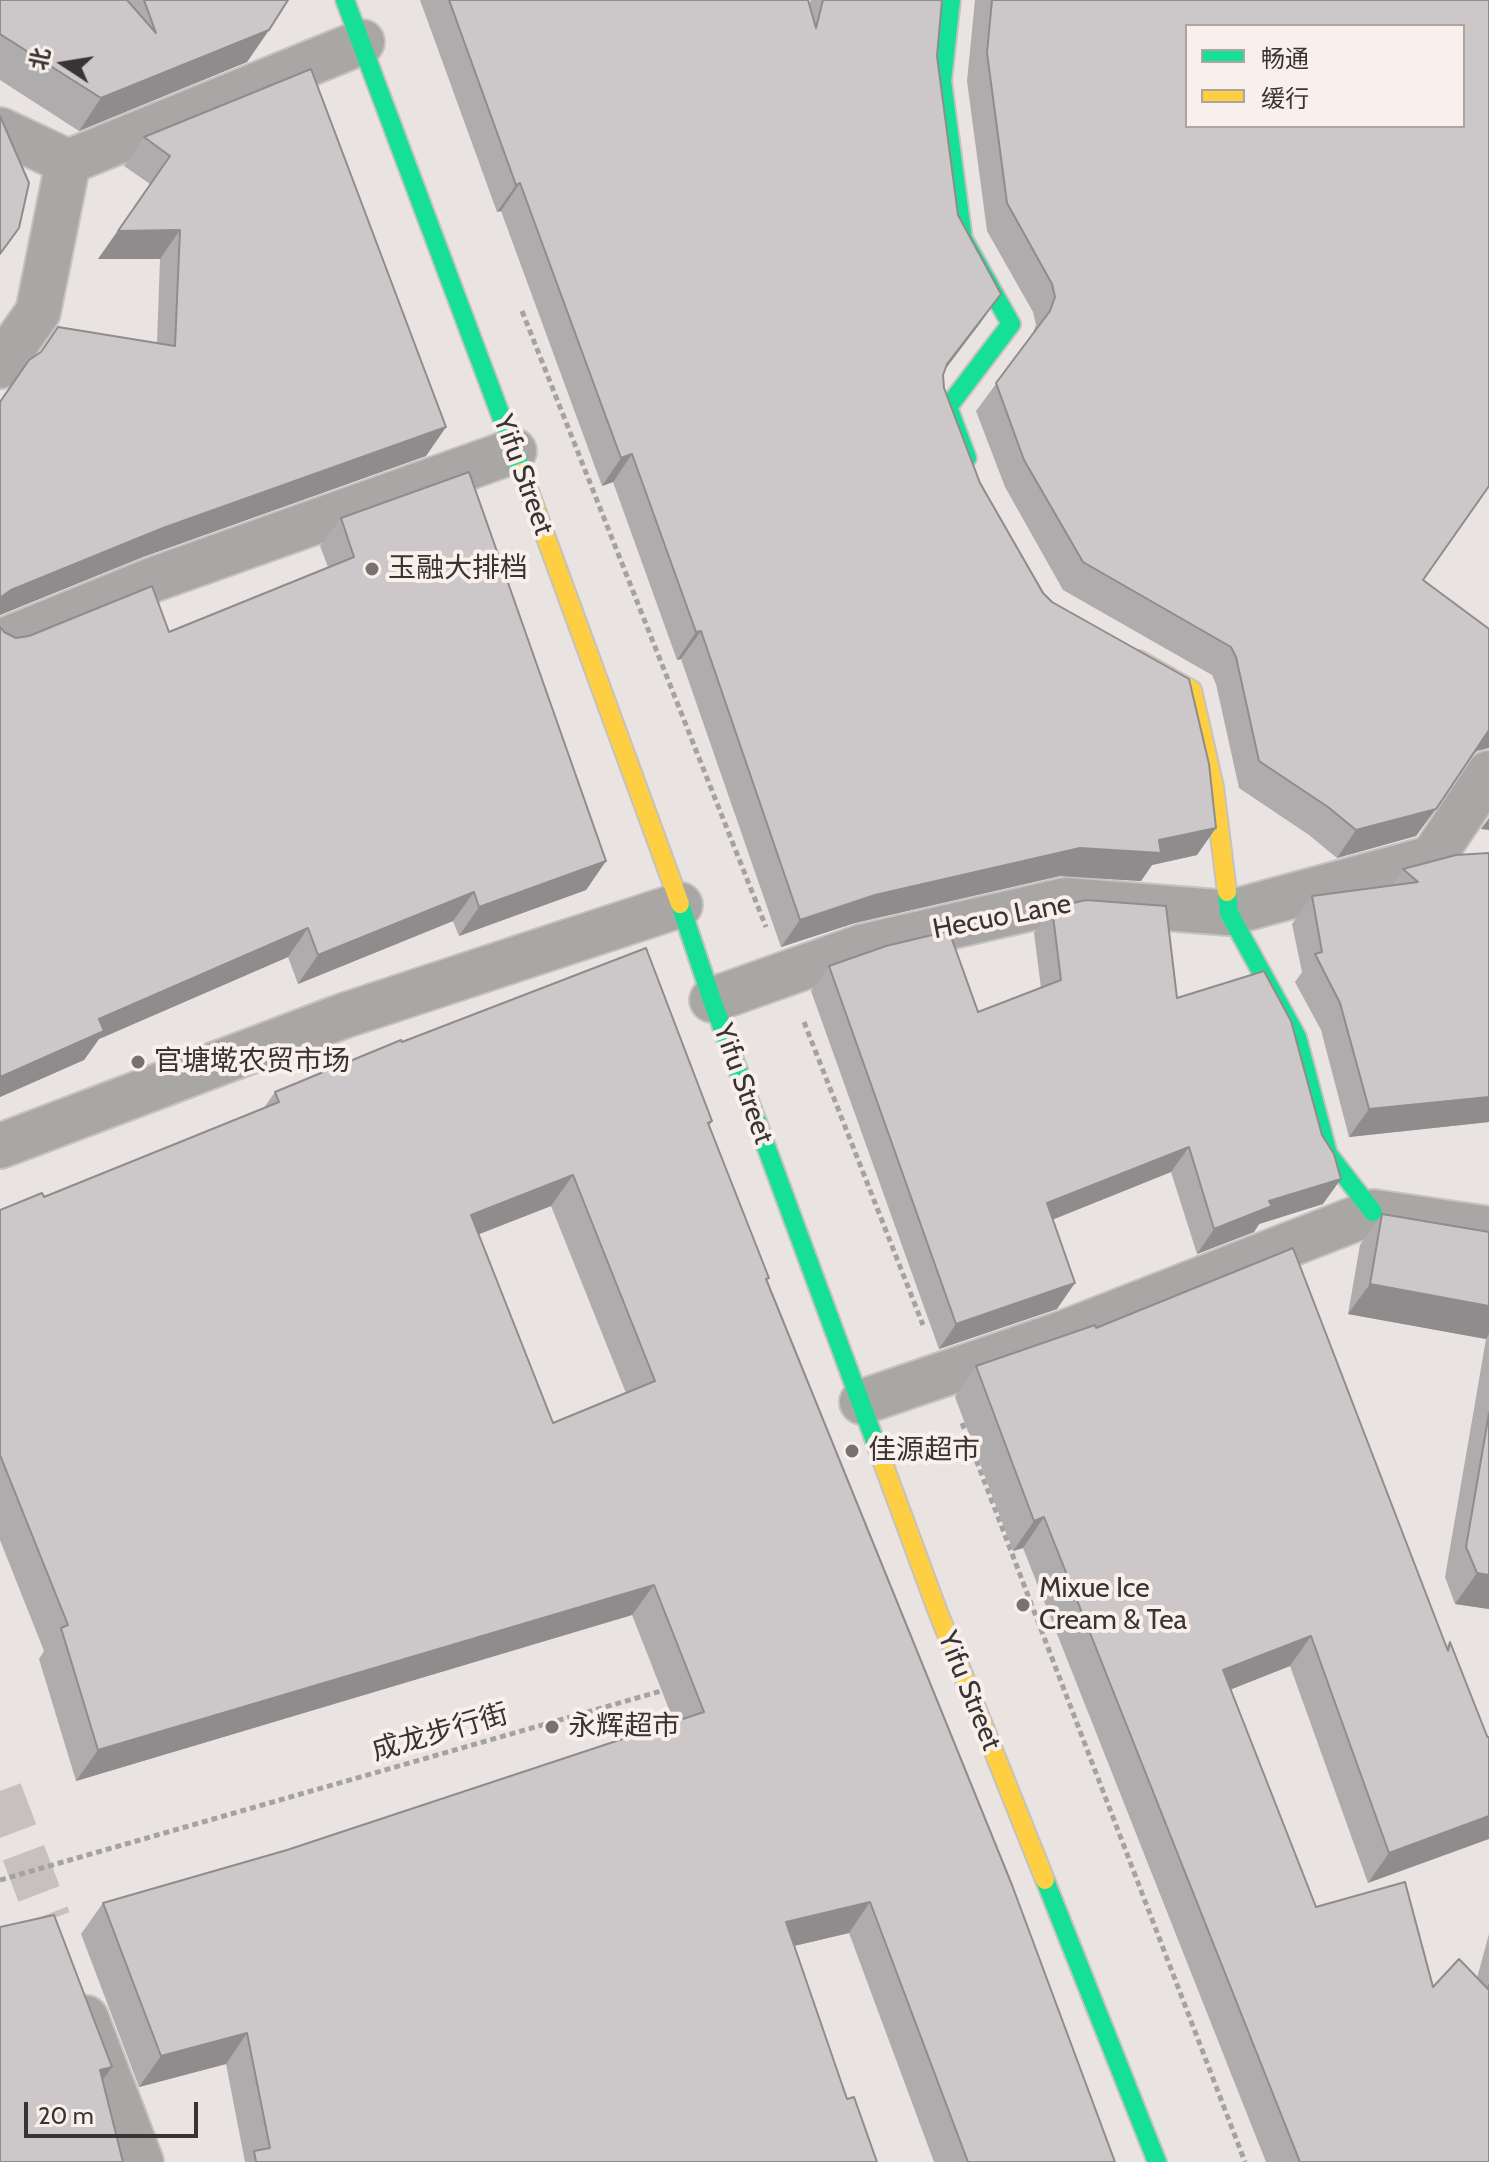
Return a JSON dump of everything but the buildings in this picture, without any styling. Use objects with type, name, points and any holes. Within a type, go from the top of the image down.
[{"type":"main road","name":"Yifu Street","points":[[345,0],[514,451],[938,1612],[1157,2162]]},
{"type":"main road","points":[[951,0],[942,81],[963,239],[1011,324],[948,407],[972,472]]},
{"type":"main road","points":[[1125,653],[1192,690],[1214,787],[1229,913],[1297,1037],[1328,1154],[1373,1212]]},
{"type":"street","points":[[0,130],[68,162],[362,42]]},
{"type":"street","points":[[0,366],[38,312],[68,162]]},
{"type":"street","points":[[0,642],[152,580],[514,451]]},
{"type":"street","points":[[1432,858],[1489,773]]},
{"type":"street","name":"Hecuo Lane","points":[[712,1000],[861,947],[1066,900],[1229,913],[1432,858],[1475,855]]},
{"type":"street","points":[[0,1146],[343,1016],[680,905]]},
{"type":"street","points":[[862,1402],[1061,1334],[1373,1212],[1489,1229]]},
{"type":"street","points":[[1287,1245],[1304,1289]]},
{"type":"street","points":[[70,1977],[141,2162]]},
{"type":"path","points":[[522,310],[943,1374],[1245,2162]]},
{"type":"path","name":"成龙步行街","points":[[0,1880],[682,1685]]},
{"type":"tunnel","points":[[0,1791],[49,1920]]},
{"type":"traffic: fast","points":[[345,0],[522,472]]},
{"type":"traffic: fast","points":[[951,0],[942,81],[963,239],[1011,324],[948,407],[967,458]]},
{"type":"traffic: fast","points":[[1227,892],[1229,913],[1297,1037],[1328,1154],[1373,1212]]},
{"type":"traffic: fast","points":[[680,904],[712,1000],[876,1444]]},
{"type":"traffic: fast","points":[[1045,1880],[1157,2162]]},
{"type":"traffic: slow","points":[[522,472],[680,904]]},
{"type":"traffic: slow","points":[[1139,660],[1192,690],[1214,787],[1227,892]]},
{"type":"traffic: slow","points":[[876,1444],[938,1612],[1045,1880]]},
{"type":"place","name":"玉融大排档","points":[[372,569]]},
{"type":"place","name":"官塘墘农贸市场","points":[[138,1062]]},
{"type":"place","name":"佳源超市","points":[[852,1451]]},
{"type":"place","name":"Mixue Ice Cream & Tea","points":[[1023,1605]]},
{"type":"place","name":"永辉超市","points":[[552,1727]]}]
